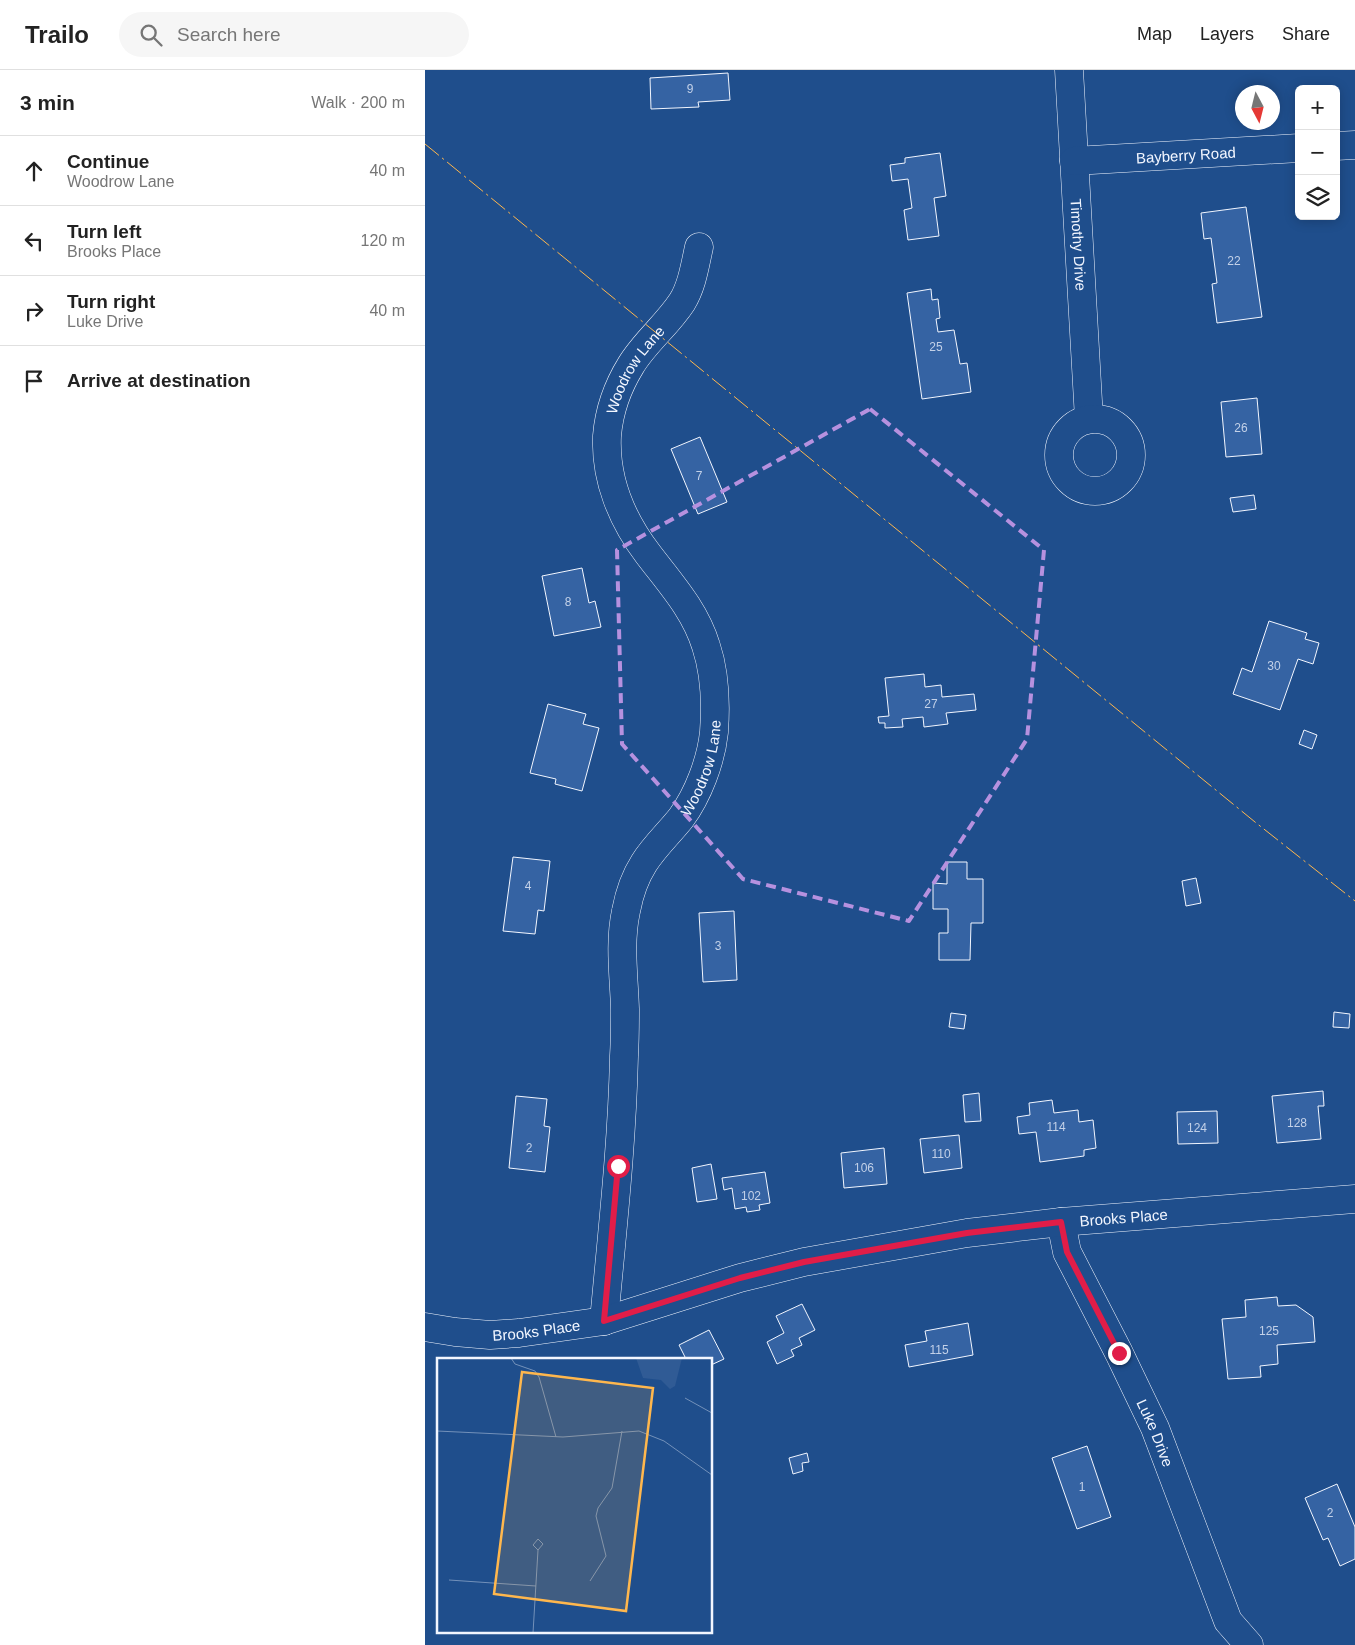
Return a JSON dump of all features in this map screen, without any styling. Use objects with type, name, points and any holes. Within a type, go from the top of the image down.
[{"type":"street","name":"Timothy Drive","points":[[1069,70],[1089,419]]},
{"type":"street","points":[[1340,146],[1355,145]]},
{"type":"street","name":"Bayberry Road","points":[[1074,161],[1295,148]]},
{"type":"street","name":"Woodrow Lane","points":[[604,1321],[622,1111],[625,1010],[622,964],[625,913],[632,888],[644,863],[683,815],[697,788],[708,762],[714,734],[712,674],[706,646],[694,619],[679,593],[638,540],[621,510],[613,487],[608,461],[607,435],[619,387],[631,364],[683,300],[699,247]]},
{"type":"street","name":"Brooks Place","points":[[425,1327],[490,1335],[519,1334],[604,1321],[740,1278],[804,1262],[949,1236],[1061,1222],[1355,1199]]},
{"type":"street","name":"Luke Drive","points":[[1061,1222],[1067,1252],[1155,1428],[1228,1621],[1249,1645]]},
{"type":"highlighted area","points":[[870,409],[1044,550],[1027,739],[909,921],[743,879],[622,744],[617,550]]},
{"type":"building","points":[[728,73],[730,100],[698,102],[699,107],[651,109],[650,78]]},
{"type":"building","points":[[940,153],[946,196],[934,198],[939,236],[908,240],[904,210],[912,208],[908,179],[892,181],[890,165],[905,163],[905,158]]},
{"type":"building","points":[[1246,207],[1262,317],[1217,323],[1212,284],[1217,283],[1211,238],[1204,239],[1201,213]]},
{"type":"building","points":[[931,289],[932,300],[938,299],[940,318],[936,319],[938,332],[954,330],[960,364],[967,363],[971,392],[922,399],[907,293]]},
{"type":"building","points":[[1257,398],[1262,454],[1226,457],[1221,402]]},
{"type":"building","points":[[700,437],[727,502],[698,514],[671,449]]},
{"type":"building","points":[[1254,495],[1256,509],[1233,512],[1230,498]]},
{"type":"building","points":[[582,568],[589,603],[595,601],[601,627],[554,636],[542,576]]},
{"type":"building","points":[[1269,621],[1307,633],[1305,639],[1319,643],[1313,664],[1298,659],[1280,710],[1233,694],[1242,668],[1252,672]]},
{"type":"building","points":[[924,674],[925,687],[941,685],[942,697],[974,694],[976,710],[946,713],[948,724],[924,727],[923,717],[902,719],[903,727],[885,728],[885,723],[879,723],[878,717],[889,716],[885,678]]},
{"type":"building","points":[[548,704],[586,714],[583,724],[599,728],[582,791],[555,784],[556,779],[530,773]]},
{"type":"building","points":[[1304,730],[1317,735],[1312,749],[1299,744]]},
{"type":"building","points":[[513,857],[550,861],[544,911],[538,910],[535,934],[503,931]]},
{"type":"building","points":[[947,862],[967,862],[967,879],[983,879],[983,923],[971,923],[970,960],[939,960],[939,933],[948,933],[948,909],[933,909],[933,883],[947,884]]},
{"type":"building","points":[[1196,878],[1201,903],[1186,906],[1182,881]]},
{"type":"building","points":[[734,911],[737,980],[703,982],[699,913]]},
{"type":"building","points":[[1334,1012],[1350,1014],[1349,1028],[1333,1027]]},
{"type":"building","points":[[951,1013],[966,1015],[964,1029],[949,1027]]},
{"type":"building","points":[[1323,1091],[1324,1106],[1318,1106],[1321,1139],[1277,1143],[1272,1096]]},
{"type":"building","points":[[979,1093],[981,1121],[965,1122],[963,1095]]},
{"type":"building","points":[[516,1096],[547,1099],[544,1126],[550,1127],[545,1172],[509,1168]]},
{"type":"building","points":[[1052,1100],[1054,1113],[1078,1110],[1079,1122],[1093,1120],[1096,1148],[1084,1150],[1084,1156],[1040,1162],[1036,1132],[1019,1134],[1017,1117],[1030,1115],[1029,1103]]},
{"type":"building","points":[[1217,1111],[1218,1143],[1178,1144],[1177,1112]]},
{"type":"building","points":[[959,1135],[962,1168],[924,1173],[920,1139]]},
{"type":"building","points":[[884,1148],[887,1184],[844,1188],[841,1153]]},
{"type":"building","points":[[711,1164],[717,1199],[697,1202],[692,1168]]},
{"type":"building","points":[[765,1172],[770,1203],[759,1205],[760,1210],[747,1212],[746,1207],[735,1209],[732,1188],[724,1190],[722,1178]]},
{"type":"building","points":[[1277,1297],[1278,1306],[1296,1305],[1313,1317],[1315,1342],[1277,1345],[1278,1364],[1260,1366],[1261,1377],[1228,1379],[1222,1319],[1246,1317],[1245,1300]]},
{"type":"building","points":[[802,1304],[815,1330],[799,1338],[802,1345],[791,1350],[794,1356],[777,1364],[767,1342],[784,1333],[776,1316]]},
{"type":"building","points":[[968,1323],[973,1355],[909,1367],[905,1345],[927,1341],[925,1331]]},
{"type":"building","points":[[709,1330],[724,1359],[713,1364],[713,1358],[686,1358],[679,1345]]},
{"type":"building","points":[[1087,1446],[1111,1517],[1077,1529],[1052,1458]]},
{"type":"building","points":[[807,1453],[809,1462],[802,1463],[803,1471],[793,1474],[789,1458]]},
{"type":"building","points":[[1337,1484],[1355,1527],[1355,1559],[1340,1566],[1328,1538],[1323,1540],[1305,1498]]},
{"type":"power","points":[[425,144],[1255,822],[1355,901]]},
{"type":"route","points":[[618,1166],[604,1321],[776,1268],[895,1244],[1014,1226],[1061,1222],[1067,1252],[1119,1353]]}]
